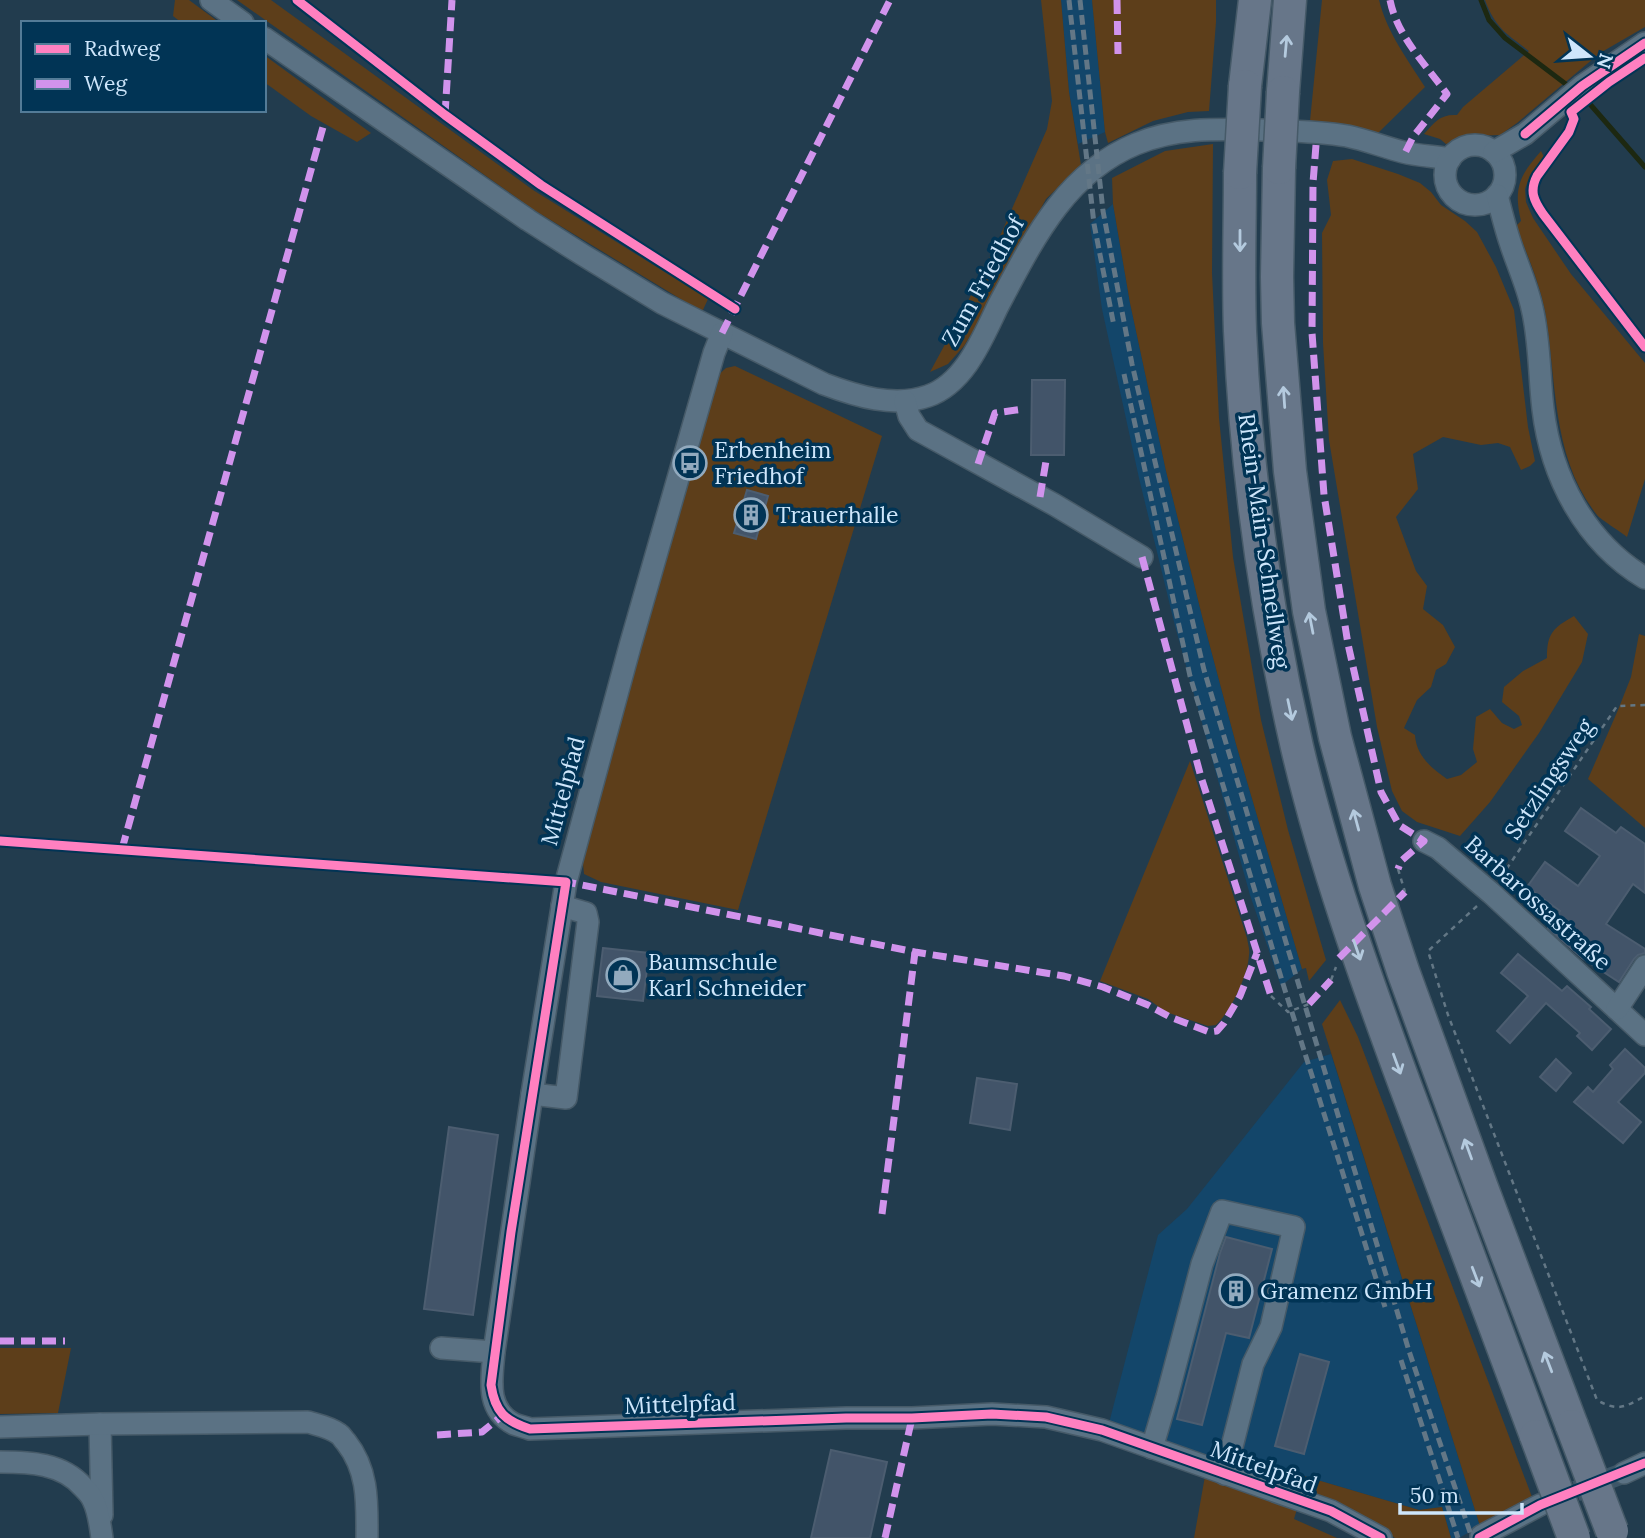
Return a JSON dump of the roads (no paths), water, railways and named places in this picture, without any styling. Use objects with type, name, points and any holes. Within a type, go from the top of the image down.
[{"type":"highway","points":[[1244,0],[1245,86]]},
{"type":"highway","points":[[1245,86],[1255,0]]},
{"type":"highway","name":"Rhein-Main-Schnellweg","points":[[1290,0],[1279,169],[1279,323],[1290,471],[1309,611],[1335,737],[1392,882],[1403,971],[1614,1535]]},
{"type":"highway","name":"Rhein-Main-Schnellweg","points":[[1245,86],[1240,173],[1240,330],[1251,481],[1271,620],[1298,748],[1340,901],[1373,999],[1574,1538]]},
{"type":"street","points":[[211,0],[240,21]]},
{"type":"street","name":"Zum Friedhof","points":[[266,39],[539,227],[662,303],[824,384],[850,394],[878,400],[905,401],[928,396],[944,388],[962,371],[1052,212],[1062,199],[1084,177],[1119,152],[1152,138],[1205,128],[1335,134],[1350,136],[1448,167],[1449,190],[1453,195],[1465,203],[1488,200],[1510,242],[1532,307],[1544,411],[1553,457],[1569,497],[1609,549],[1643,576]]},
{"type":"street","points":[[1498,158],[1575,92],[1645,43]]},
{"type":"street","points":[[1448,167],[1461,149],[1467,147],[1481,146],[1498,158],[1505,171],[1504,180],[1502,188],[1488,200]]},
{"type":"street","name":"Mittelpfad","points":[[722,333],[630,646],[566,882],[494,1352],[491,1385],[498,1409],[513,1423],[530,1429],[992,1414],[1046,1417],[1102,1430],[1331,1511],[1381,1538]]},
{"type":"street","points":[[905,401],[909,416],[918,430],[1055,505],[1142,557]]},
{"type":"street","name":"Barbarossastraße","points":[[1431,845],[1491,893],[1645,1035]]},
{"type":"street","points":[[532,1094],[566,1098],[588,922],[586,913],[562,906]]},
{"type":"street","points":[[1617,1009],[1645,966]]},
{"type":"street","points":[[1152,1448],[1202,1264],[1222,1211],[1294,1227],[1271,1327],[1253,1364],[1225,1474]]},
{"type":"street","points":[[441,1348],[494,1352]]},
{"type":"street","points":[[0,1427],[307,1422],[325,1427],[339,1434],[353,1451],[363,1474],[367,1497],[367,1538]]},
{"type":"street","points":[[0,1462],[48,1466],[76,1479],[92,1497],[99,1516],[102,1538],[100,1424]]},
{"type":"street","points":[[1624,1473],[1645,1463]]},
{"type":"street","points":[[1481,1536],[1540,1504]]},
{"type":"waterway","points":[[1481,0],[1489,20],[1505,38],[1571,88]]},
{"type":"waterway","points":[[1579,94],[1645,167]]},
{"type":"tunnel","points":[[1547,1502],[1624,1473]]},
{"type":"railway","points":[[1069,0],[1094,224],[1114,326]]},
{"type":"railway","points":[[1080,0],[1103,211],[1132,364],[1204,670],[1409,1351],[1472,1538]]},
{"type":"railway","points":[[1124,374],[1190,676],[1385,1307]]},
{"type":"railway","points":[[1401,1360],[1458,1538]]},
{"type":"place","name":"Erbenheim Friedhof","points":[[690,463]]},
{"type":"place","name":"Trauerhalle","points":[[751,515]]},
{"type":"place","name":"Baumschule Karl Schneider","points":[[623,975]]},
{"type":"place","name":"Gramenz GmbH","points":[[1236,1291]]}]
